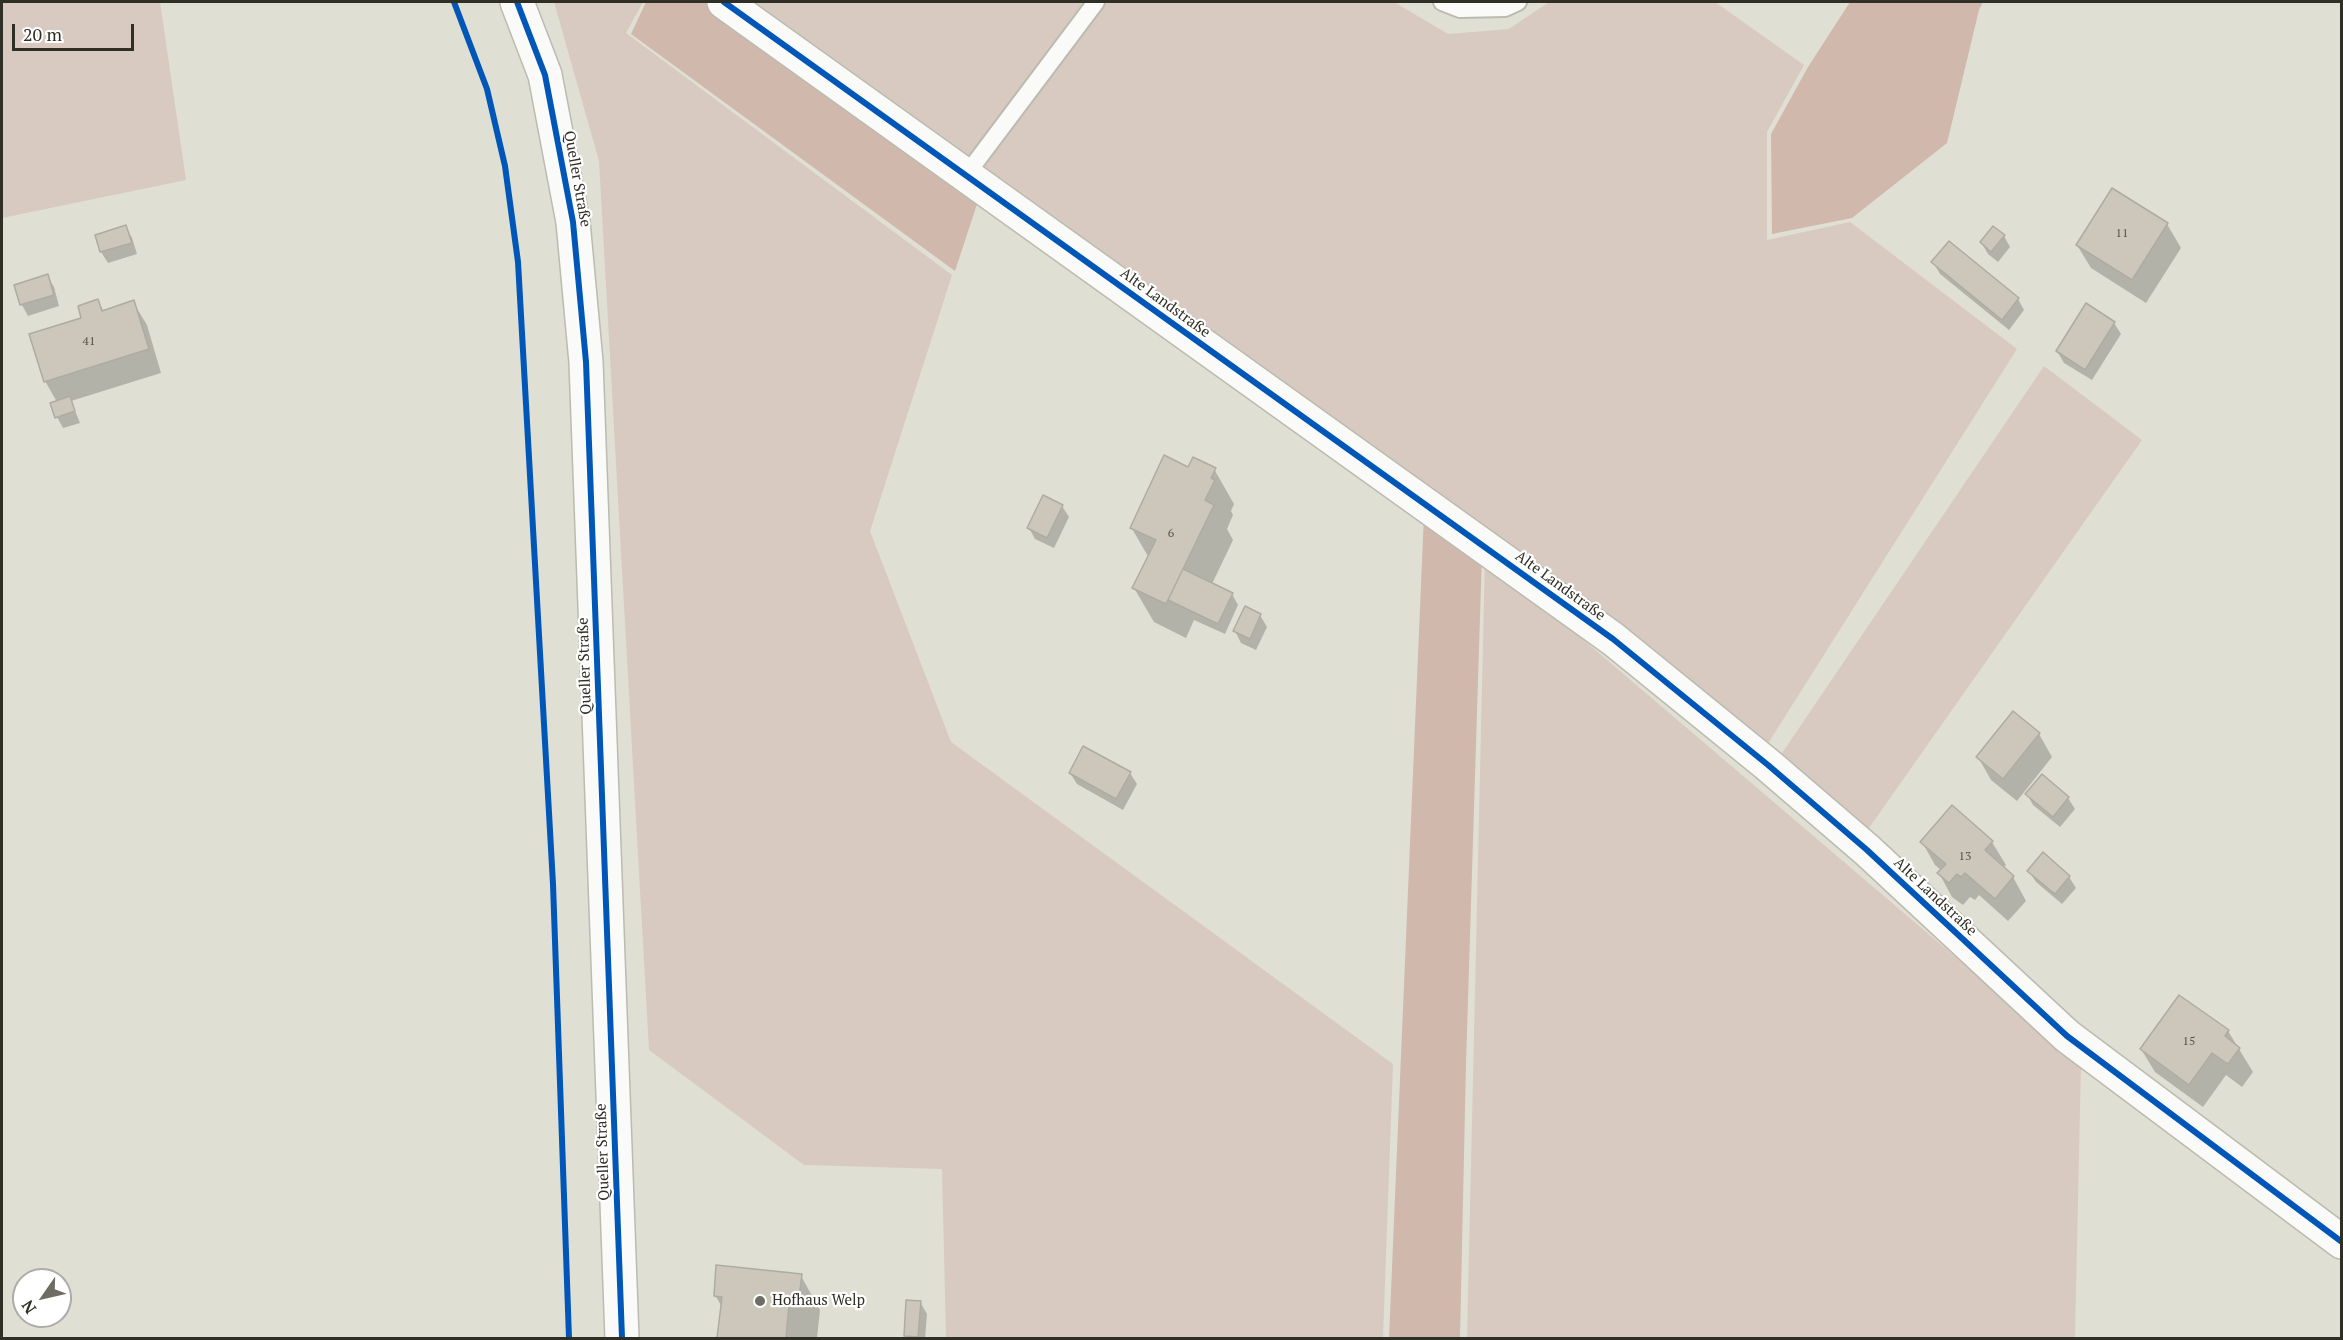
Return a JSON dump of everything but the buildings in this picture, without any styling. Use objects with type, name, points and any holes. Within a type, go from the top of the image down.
[{"type":"street","name":"Queller Straße","points":[[517,2],[545,75],[569,199],[586,362],[622,1338]]},
{"type":"street","name":"Alte Landstraße","points":[[724,2],[1613,639],[1768,765],[1858,843],[2067,1036],[2342,1242]]},
{"type":"lane","points":[[966,175],[1096,2]]},
{"type":"lane","points":[[1442,2],[1460,9],[1505,8],[1518,2]]},
{"type":"path","points":[[453,2],[487,89],[505,166],[518,262],[553,884],[569,1338]]},
{"type":"shaded area","points":[[2,2],[160,2],[186,180],[2,218]]},
{"type":"shaded area","points":[[554,2],[643,2],[626,33],[952,275],[870,531],[951,742],[1393,1064],[1383,1338],[946,1338],[942,1169],[804,1165],[649,1050],[599,161]]},
{"type":"shaded area","points":[[646,2],[710,2],[982,189],[955,271],[631,34]]},
{"type":"shaded area","points":[[745,2],[1394,2],[1448,34],[1509,29],[1549,2],[1715,2],[1804,65],[1767,132],[1767,240],[1850,222],[2017,349],[1767,745]]},
{"type":"shaded area","points":[[1850,2],[1983,2],[1979,10],[1947,143],[1852,218],[1772,234],[1771,134],[1808,67]]},
{"type":"shaded area","points":[[2044,366],[2142,440],[1864,835],[1776,762]]},
{"type":"shaded area","points":[[1424,514],[1482,553],[1460,1338],[1389,1338]]},
{"type":"shaded area","points":[[1485,556],[2081,1064],[2075,1338],[1467,1338]]},
{"type":"cycle path","points":[[454,2],[487,89],[505,166],[518,262],[553,884],[569,1338]]},
{"type":"cycle path","points":[[517,2],[545,75],[573,222],[586,362],[622,1338]]},
{"type":"cycle path","points":[[724,2],[1613,639],[1768,765],[1867,850],[2067,1036],[2342,1242]]},
{"type":"place","name":"Hofhaus Welp","points":[[760,1301]]}]
